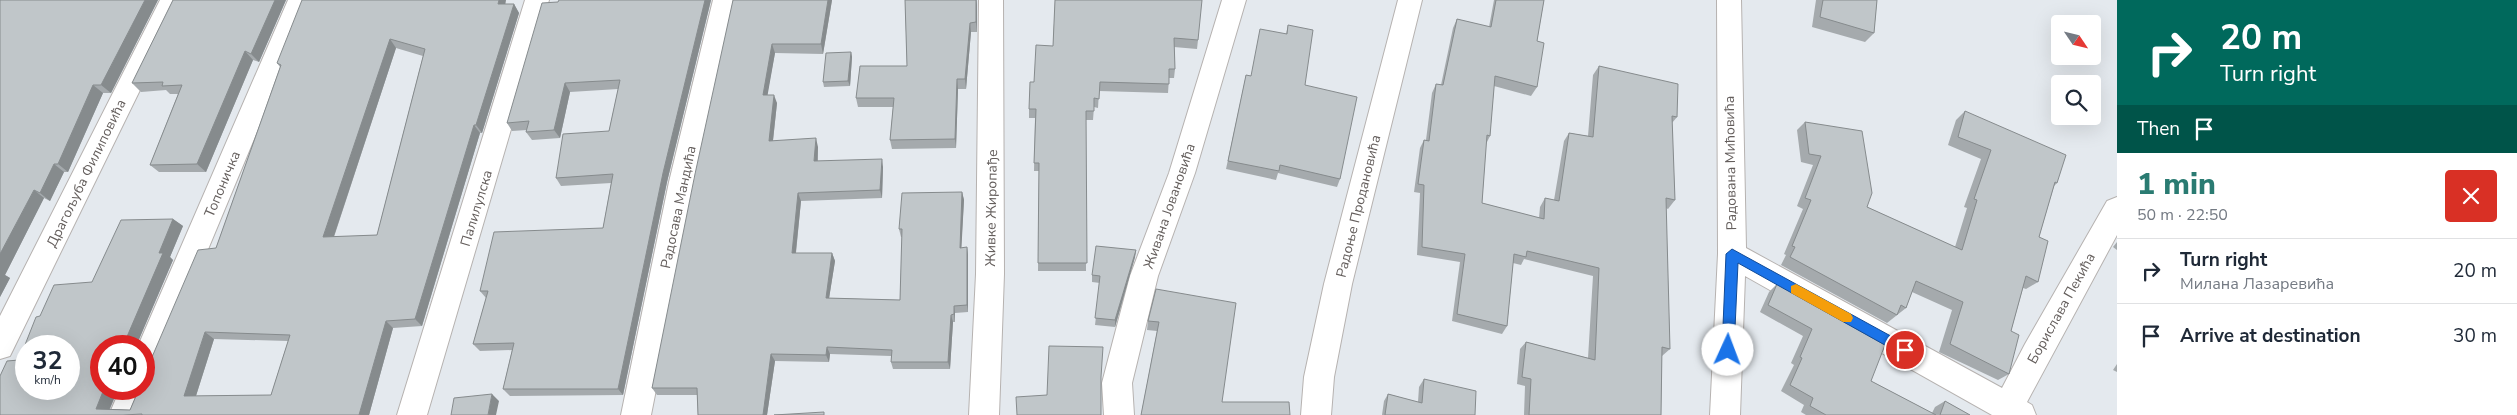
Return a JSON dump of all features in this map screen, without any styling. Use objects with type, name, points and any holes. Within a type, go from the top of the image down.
[{"type":"street","name":"Драгољуба Филиповића","points":[[0,346],[172,0]]},
{"type":"street","name":"Топоничка","points":[[155,342],[300,0]]},
{"type":"street","name":"Палилулска","points":[[412,415],[537,0]]},
{"type":"street","name":"Радосава Мандића","points":[[636,415],[682,182],[725,0]]},
{"type":"street","name":"Живке Жиропађе","points":[[984,415],[990,274],[991,0]]},
{"type":"street","name":"Живана Јовановића","points":[[1119,415],[1117,383],[1144,276],[1182,174],[1234,0]]},
{"type":"street","name":"Радоње Продановића","points":[[1316,415],[1319,377],[1338,284],[1410,0]]},
{"type":"street","name":"Радована Мићовића","points":[[1729,0],[1732,254],[1730,412]]},
{"type":"street","name":"Борислава Пекића","points":[[2015,412],[2078,276],[2117,209]]},
{"type":"street","points":[[1732,254],[2015,412]]},
{"type":"street","points":[[124,415],[130,400]]},
{"type":"building","points":[[0,0],[145,0],[101,85],[93,85],[58,164],[54,164],[40,193],[34,190],[0,254]]},
{"type":"building","points":[[173,0],[275,0],[251,54],[245,51],[197,164],[150,165],[182,85],[162,86],[163,82],[132,83]]},
{"type":"building","points":[[302,0],[499,0],[498,4],[514,4],[476,125],[474,125],[415,319],[386,321],[359,415],[0,415],[0,376],[7,361],[15,360],[15,400],[80,400],[80,335],[29,335],[36,317],[40,316],[54,285],[92,282],[121,220],[173,219],[159,253],[163,253],[128,335],[90,335],[90,400],[100,400],[96,409],[130,410],[134,400],[155,400],[155,350],[198,250],[216,248],[281,65],[277,63]],"holes":[[[390,39],[425,49],[377,235],[323,237]],[[205,332],[290,335],[271,395],[184,396]]]},
{"type":"building","points":[[559,0],[705,0],[663,173],[618,389],[503,389],[514,343],[473,344],[488,291],[480,291],[494,232],[603,228],[613,174],[556,178],[563,134],[609,131],[620,80],[565,83],[554,130],[526,132],[529,121],[507,123],[542,3],[558,2]]},
{"type":"building","points":[[733,0],[828,0],[821,44],[772,44],[763,95],[774,95],[769,141],[816,138],[814,161],[882,159],[880,190],[798,193],[792,253],[832,253],[826,298],[900,300],[902,229],[899,229],[902,193],[962,192],[960,248],[967,247],[967,305],[954,306],[954,314],[951,315],[948,362],[891,362],[892,350],[827,347],[826,355],[771,354],[763,415],[698,415],[697,388],[652,388],[695,174]]},
{"type":"building","points":[[905,0],[976,0],[976,22],[970,23],[965,79],[957,79],[955,139],[890,140],[894,98],[856,98],[860,66],[907,66]]},
{"type":"building","points":[[1055,0],[1202,0],[1198,40],[1174,38],[1175,69],[1169,69],[1169,84],[1100,82],[1099,99],[1094,98],[1094,111],[1086,111],[1087,263],[1038,263],[1039,163],[1034,163],[1036,109],[1029,109],[1030,82],[1034,82],[1036,45],[1053,46]]},
{"type":"building","points":[[1496,0],[1544,0],[1537,41],[1544,43],[1537,87],[1495,76],[1490,136],[1487,135],[1482,203],[1544,219],[1545,198],[1559,201],[1569,133],[1593,137],[1599,66],[1678,84],[1677,117],[1672,116],[1675,200],[1666,198],[1670,349],[1662,347],[1661,415],[1529,415],[1531,379],[1522,377],[1526,342],[1595,360],[1599,268],[1527,251],[1526,257],[1514,254],[1507,326],[1457,314],[1465,254],[1422,247],[1424,185],[1418,184],[1424,140],[1429,141],[1436,84],[1443,85],[1457,19],[1491,27]]},
{"type":"building","points":[[1823,0],[1877,0],[1874,33],[1820,17]]},
{"type":"building","points":[[1288,25],[1313,30],[1305,85],[1357,97],[1340,179],[1280,165],[1279,171],[1228,161],[1246,75],[1251,76],[1260,29],[1287,34]]},
{"type":"building","points":[[851,52],[848,81],[823,82],[826,53]]},
{"type":"building","points":[[1965,111],[2066,155],[2057,183],[2055,182],[2039,237],[2048,241],[2038,282],[2026,276],[2011,331],[2019,335],[2009,374],[1950,344],[1963,302],[1916,281],[1906,308],[1901,305],[1897,315],[1790,257],[1795,247],[1792,246],[1811,200],[1805,198],[1821,156],[1809,154],[1805,122],[1862,131],[1872,193],[1867,207],[1962,250],[1977,200],[1974,199],[1991,150],[1958,137]]},
{"type":"building","points":[[1096,246],[1136,250],[1115,320],[1095,318],[1100,276],[1092,275]]},
{"type":"building","points":[[1777,284],[1885,345],[1871,381],[1936,415],[1826,415],[1810,406],[1813,398],[1790,385],[1812,329],[1768,305]]},
{"type":"building","points":[[1156,289],[1236,303],[1222,402],[1289,402],[1290,415],[1141,415],[1159,322],[1148,321]]},
{"type":"building","points":[[1049,346],[1103,347],[1101,415],[1017,415],[1016,397],[1047,395]]},
{"type":"building","points":[[1424,379],[1476,391],[1475,415],[1385,415],[1388,394],[1422,403]]},
{"type":"building","points":[[492,394],[488,415],[451,415],[454,398]]},
{"type":"building","points":[[1945,401],[1970,415],[1940,415]]},
{"type":"building","points":[[824,412],[824,415],[774,415]]},
{"type":"slow traffic","points":[[1796,290],[1847,318]]},
{"type":"route","points":[[1728,350],[1732,254],[1905,350]]}]
